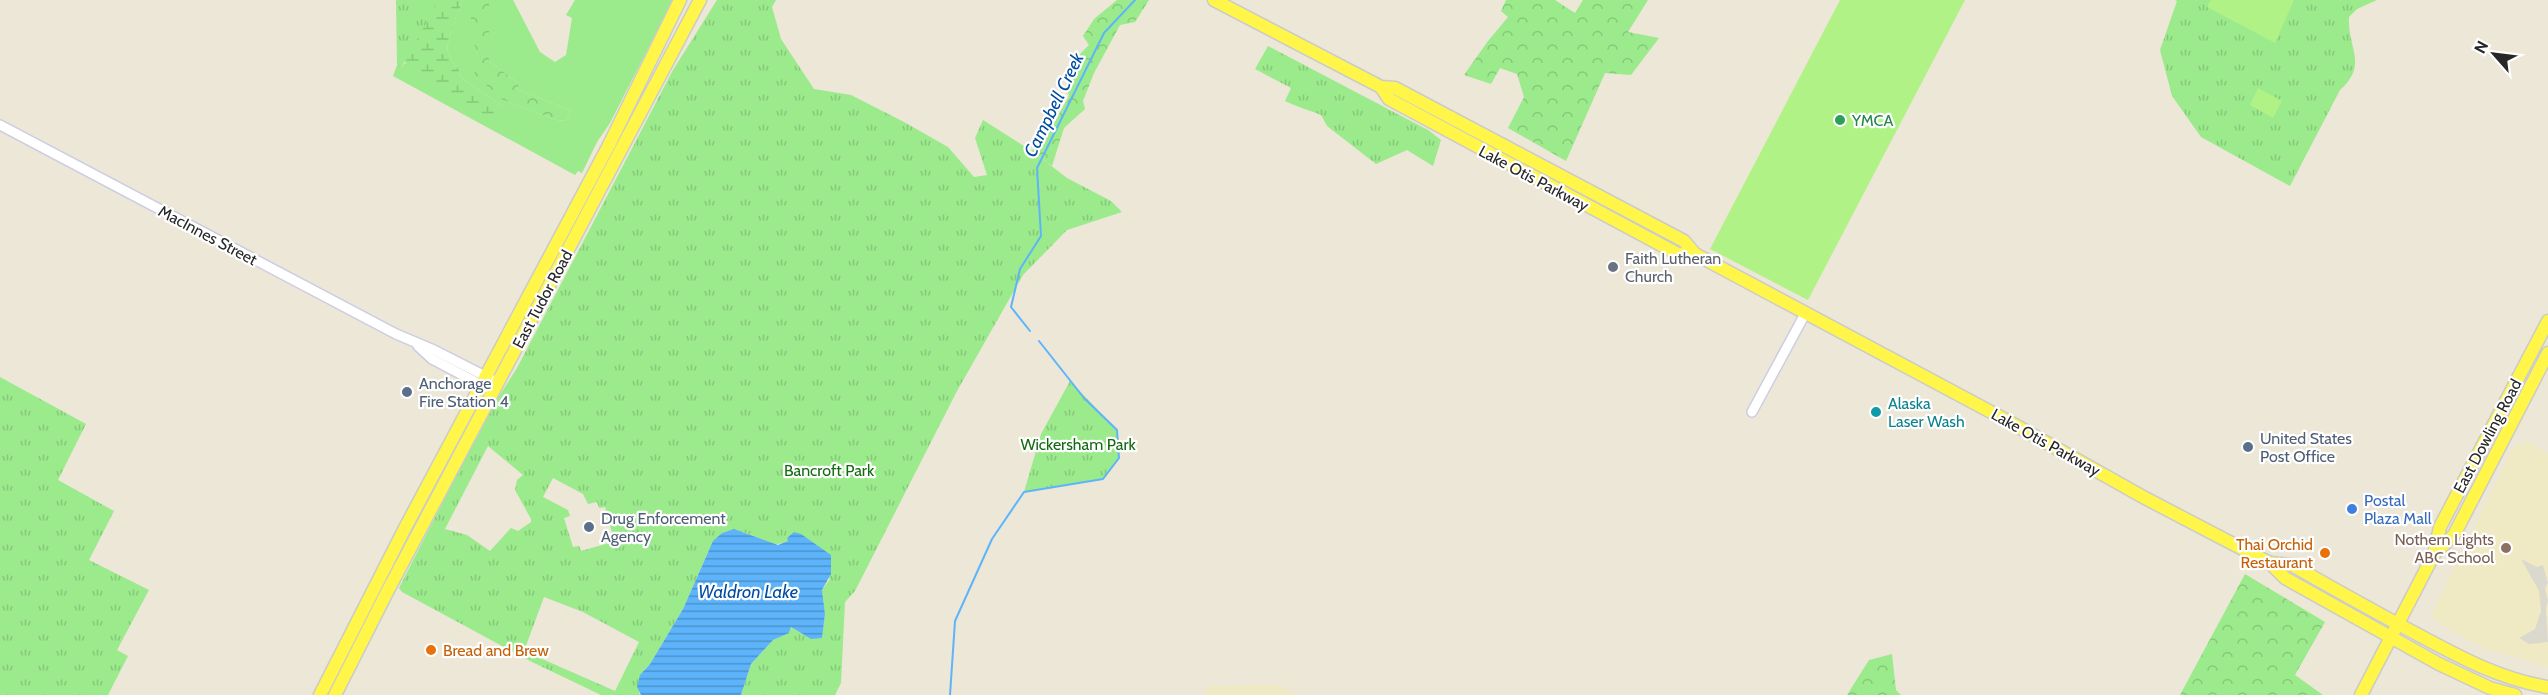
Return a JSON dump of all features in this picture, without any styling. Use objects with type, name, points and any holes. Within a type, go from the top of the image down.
[{"type":"main road","name":"East Tudor Road","points":[[335,695],[680,0]]},
{"type":"main road","name":"East Tudor Road","points":[[320,695],[700,0]]},
{"type":"main road","name":"Lake Otis Parkway","points":[[1214,0],[1381,87],[1395,88],[1684,241],[1695,254],[2006,420],[2145,498],[2270,563],[2285,578],[2390,637],[2470,679],[2515,695]]},
{"type":"main road","name":"East Dowling Road","points":[[2361,695],[2434,554],[2440,527],[2548,321]]},
{"type":"main road","name":"East Dowling Road","points":[[2434,554],[2454,535],[2548,353]]},
{"type":"main road","name":"Lake Otis Parkway","points":[[2270,563],[2292,566],[2454,655],[2518,681],[2548,687]]},
{"type":"street","name":"MacInnes Street","points":[[0,125],[416,344],[437,351],[490,383]]},
{"type":"street","points":[[1752,412],[1805,314]]},
{"type":"shaded area","name":"Nothern Lights ABC School","points":[[2529,441],[2548,454],[2548,667],[2486,649],[2450,630],[2431,616],[2513,447]]},
{"type":"shaded area","points":[[2521,559],[2537,567],[2543,565],[2548,583],[2545,588],[2548,601],[2546,608],[2548,642],[2529,644],[2519,638],[2535,629],[2541,611],[2539,591]]},
{"type":"shaded area","points":[[1279,685],[1299,695],[1204,695],[1209,686]]},
{"type":"green space","points":[[396,0],[439,0],[401,68],[397,65]]},
{"type":"green space","points":[[417,0],[463,0],[450,34],[448,52],[461,78],[505,108],[494,120],[432,83],[401,58]]},
{"type":"green space","points":[[463,0],[471,0],[473,3],[476,52],[503,100],[556,120],[566,121],[571,110],[516,89],[518,83],[489,61],[488,0],[513,0],[540,52],[555,62],[566,55],[572,18],[566,15],[575,0],[673,0],[582,173],[578,171],[575,175],[393,76],[397,65],[401,68],[405,63],[505,108],[461,78],[459,70],[449,55],[449,41]]},
{"type":"green space","points":[[471,0],[488,0],[489,3],[489,61],[519,84],[516,89],[571,110],[566,121],[556,120],[503,100],[474,74],[480,61],[471,24]]},
{"type":"green space","name":"Bancroft Park","points":[[717,0],[776,0],[772,7],[781,39],[814,89],[851,95],[904,122],[948,147],[974,177],[987,175],[975,138],[983,120],[1032,151],[1067,178],[1111,201],[1122,212],[1067,230],[1023,275],[957,391],[855,591],[845,602],[841,683],[835,695],[741,695],[751,664],[773,640],[789,633],[791,627],[804,635],[822,638],[825,614],[822,590],[830,579],[788,541],[772,544],[742,532],[722,533],[708,552],[683,609],[650,664],[644,670],[639,693],[641,695],[601,695],[532,662],[402,592],[399,588],[487,415],[517,368],[673,70]],"holes":[[[488,446],[523,475],[517,480],[515,490],[531,519],[531,522],[518,531],[511,528],[490,551],[467,535],[445,529]],[[553,478],[583,494],[588,504],[597,502],[599,508],[605,507],[613,536],[608,538],[609,543],[581,551],[579,546],[573,547],[564,518],[570,516],[568,510],[543,497]],[[544,597],[583,612],[639,642],[615,691],[524,651]]]},
{"type":"green space","points":[[1117,0],[1149,0],[1135,22],[1120,25],[1094,73],[1083,101],[1085,109],[1064,128],[1052,166],[1032,151],[1054,123],[1069,96],[1068,73],[1089,45],[1083,36],[1094,19]]},
{"type":"green space","points":[[1506,0],[1555,0],[1575,13],[1583,0],[1648,0],[1628,32],[1659,38],[1631,75],[1605,73],[1566,161],[1508,128],[1524,97],[1517,74],[1500,68],[1491,84],[1464,75],[1508,17],[1501,11]]},
{"type":"green space","name":"YMCA","points":[[1840,0],[1965,0],[1808,300],[1710,249]]},
{"type":"green space","points":[[2175,0],[2377,0],[2357,9],[2349,17],[2355,55],[2353,72],[2349,81],[2340,90],[2290,186],[2201,137],[2172,96],[2160,50],[2177,1]]},
{"type":"green space","points":[[2211,0],[2294,0],[2275,43],[2207,7]]},
{"type":"green space","points":[[1268,46],[1428,130],[1441,140],[1433,166],[1407,150],[1376,164],[1327,126],[1321,115],[1285,101],[1291,88],[1255,69]]},
{"type":"green space","points":[[2258,88],[2282,101],[2273,118],[2250,105]]},
{"type":"green space","points":[[0,377],[86,424],[58,480],[114,511],[89,560],[149,590],[117,650],[128,656],[108,695],[0,695]]},
{"type":"green space","name":"Wickersham Park","points":[[1070,381],[1117,430],[1119,458],[1103,479],[1024,492],[1041,434]]},
{"type":"green space","points":[[2245,574],[2325,622],[2295,675],[2323,695],[2180,695]]},
{"type":"green space","points":[[1892,654],[1896,690],[1901,695],[1847,695],[1869,660]]},
{"type":"water","name":"Waldron Lake","points":[[734,529],[778,545],[788,541],[787,538],[794,532],[801,534],[831,555],[831,574],[822,590],[825,614],[822,638],[811,639],[791,627],[789,633],[773,640],[751,664],[741,695],[641,695],[637,687],[640,675],[650,664],[683,609],[713,541],[722,533]]},
{"type":"waterway","name":"Campbell Creek","points":[[1030,331],[1011,307],[1020,269],[1041,236],[1037,168],[1104,33],[1135,0]]},
{"type":"waterway","name":"Campbell Creek","points":[[950,695],[955,621],[992,539],[1024,492],[1103,479],[1119,458],[1117,430],[1084,398],[1039,341]]},
{"type":"place","name":"YMCA","points":[[1840,120]]},
{"type":"place","name":"Faith Lutheran Church","points":[[1613,267]]},
{"type":"place","name":"Anchorage Fire Station 4","points":[[407,392]]},
{"type":"place","name":"Alaska Laser Wash","points":[[1876,412]]},
{"type":"place","name":"United States Post Office","points":[[2248,447]]},
{"type":"place","name":"Postal Plaza Mall","points":[[2352,509]]},
{"type":"place","name":"Drug Enforcement Agency","points":[[589,527]]},
{"type":"place","name":"Nothern Lights ABC School","points":[[2506,548]]},
{"type":"place","name":"Thai Orchid Restaurant","points":[[2325,553]]},
{"type":"place","name":"Bread and Brew","points":[[431,650]]}]
